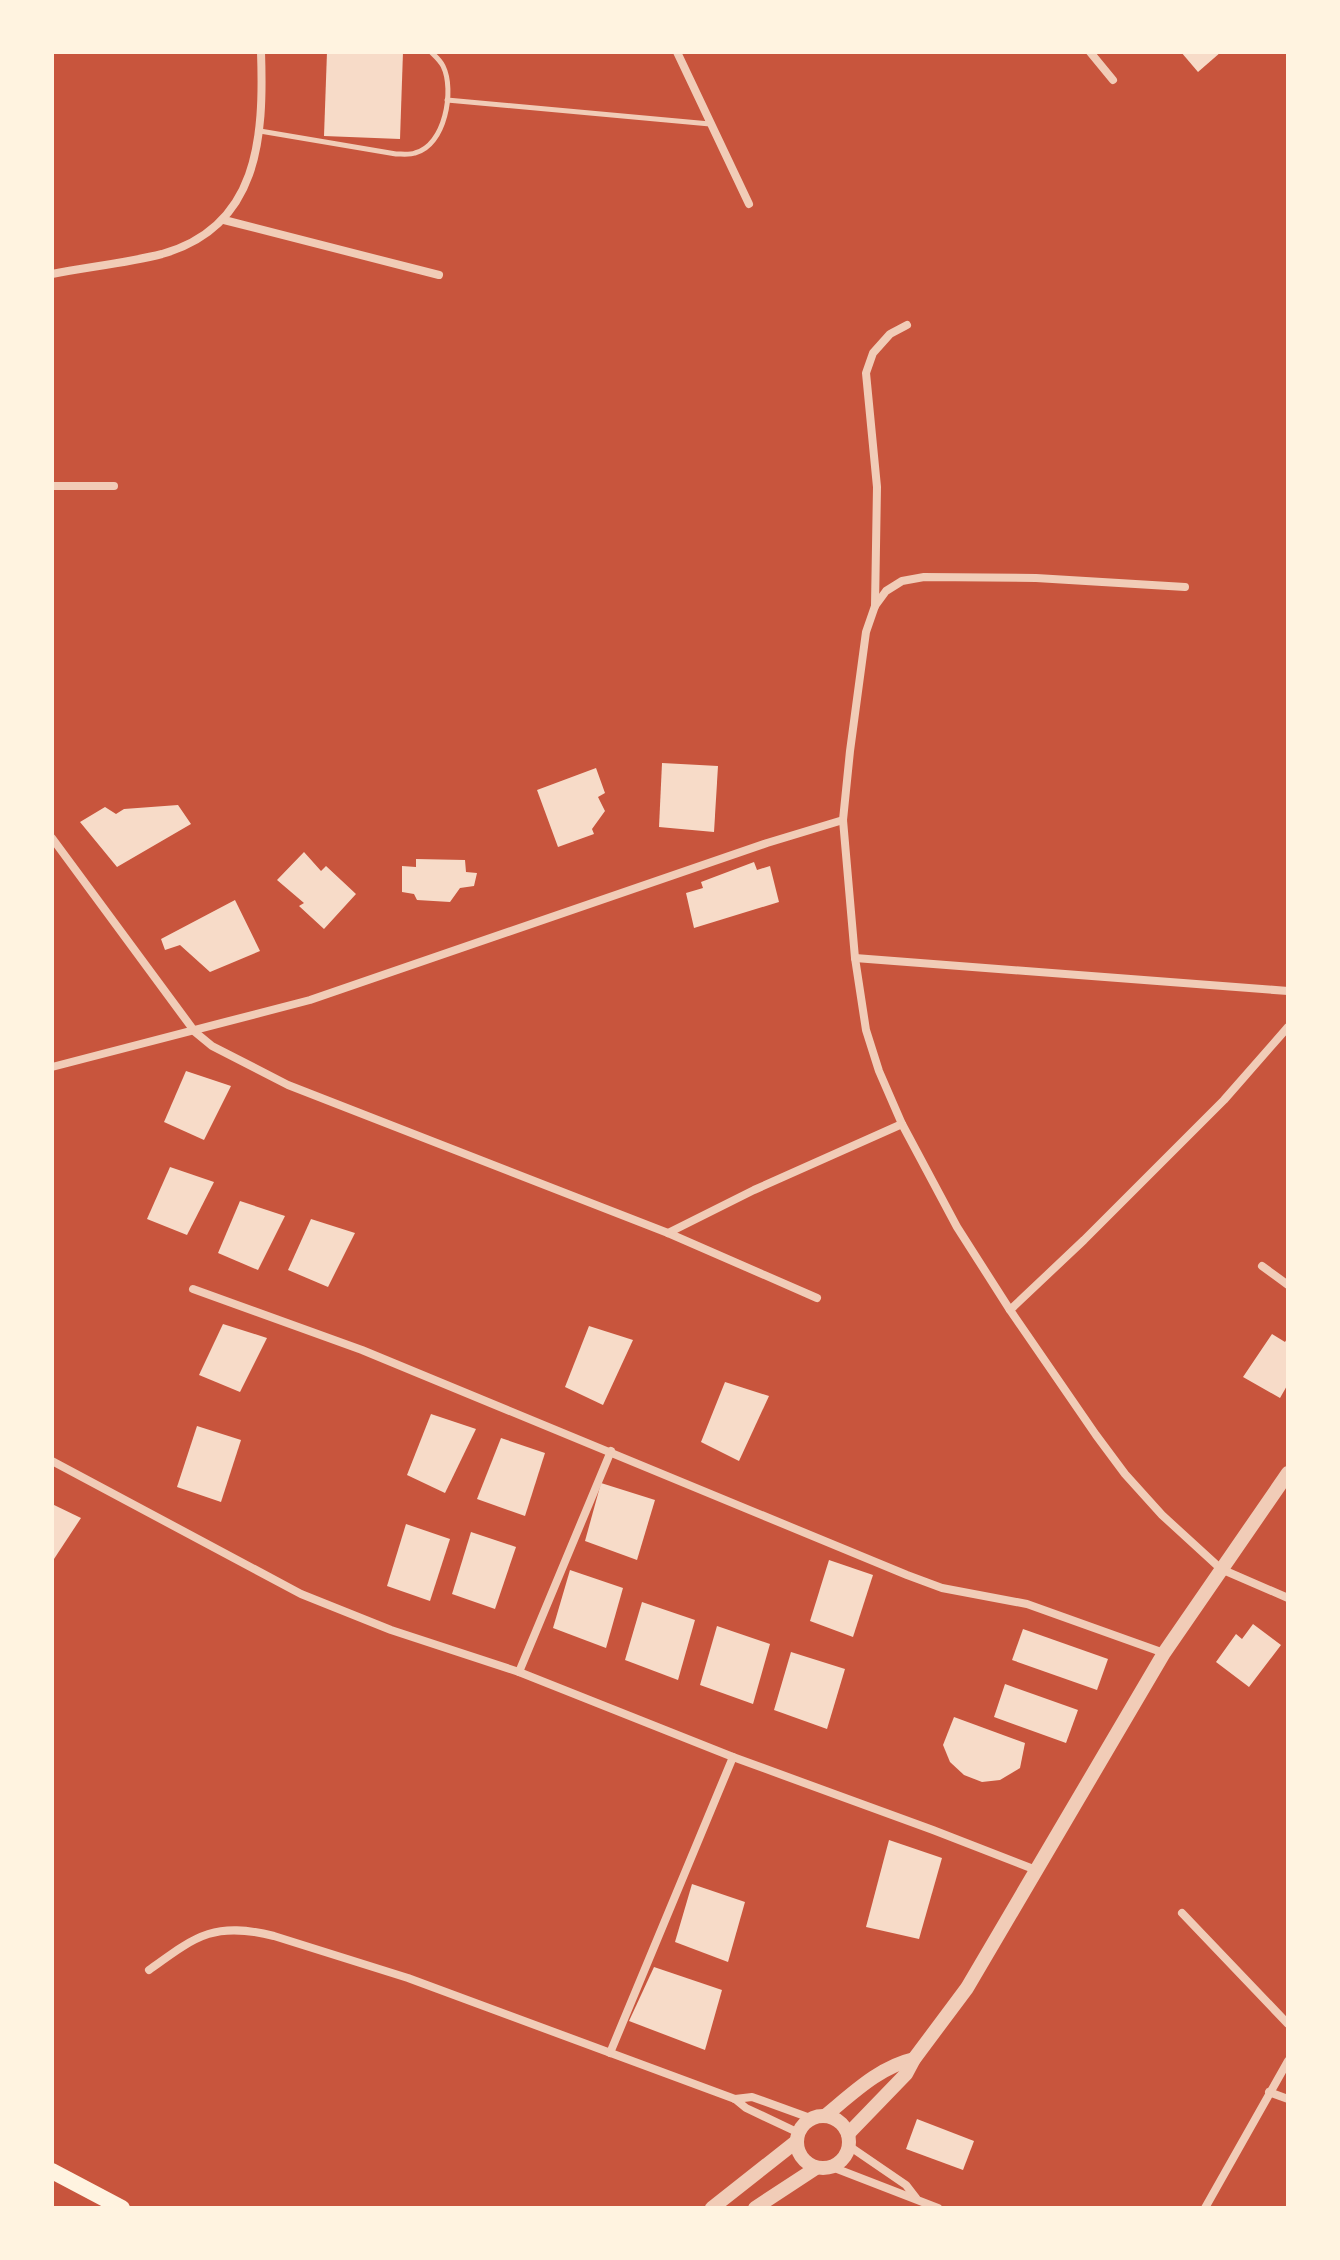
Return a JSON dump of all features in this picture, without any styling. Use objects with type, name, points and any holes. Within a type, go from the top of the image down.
[{"type":"main road","points":[[52,2171],[122,2208]]},
{"type":"street","points":[[52,274],[163,253],[191,241],[224,220],[239,199],[251,173],[260,131],[261,52]]},
{"type":"street","points":[[677,52],[749,204]]},
{"type":"street","points":[[1090,52],[1113,80]]},
{"type":"street","points":[[224,220],[439,275]]},
{"type":"street","points":[[907,325],[881,343],[873,353],[866,373],[877,487],[875,606],[861,660],[843,820],[855,958],[866,1030],[879,1071],[902,1124],[957,1227],[1010,1310],[1125,1474],[1177,1530],[1221,1569],[1288,1598]]},
{"type":"street","points":[[52,486],[114,486]]},
{"type":"street","points":[[875,606],[886,591],[902,581],[924,577],[1036,578],[1185,587]]},
{"type":"street","points":[[52,1067],[310,1000],[767,843],[843,820]]},
{"type":"street","points":[[52,838],[195,1032],[212,1046],[288,1085],[668,1233],[817,1298]]},
{"type":"street","points":[[855,958],[1288,991]]},
{"type":"street","points":[[1010,1310],[1224,1100],[1288,1027]]},
{"type":"street","points":[[668,1233],[767,1184],[902,1124]]},
{"type":"street","points":[[1262,1266],[1288,1285]]},
{"type":"street","points":[[193,1289],[362,1350],[942,1588],[1027,1604],[1164,1653]]},
{"type":"street","points":[[519,1672],[611,1451]]},
{"type":"street","points":[[52,1461],[301,1594],[391,1630],[519,1672],[733,1757],[1036,1870]]},
{"type":"street","points":[[832,2167],[843,2159],[848,2140],[906,2074],[967,1988],[1164,1653],[1288,1473]]},
{"type":"street","points":[[610,2053],[733,1757]]},
{"type":"street","points":[[1182,1913],[1288,2024]]},
{"type":"street","points":[[149,1970],[199,1936],[214,1931],[254,1931],[408,1978],[735,2099],[798,2137],[802,2157],[816,2168]]},
{"type":"street","points":[[712,2208],[798,2137],[802,2127],[895,2063],[914,2059]]},
{"type":"street","points":[[1205,2208],[1288,2061]]},
{"type":"street","points":[[1269,2092],[1288,2099]]},
{"type":"street","points":[[735,2099],[752,2097],[839,2122],[848,2140],[906,2185],[917,2198]]},
{"type":"street","points":[[755,2208],[816,2168],[832,2167],[938,2208]]},
{"type":"lane","points":[[260,131],[396,154],[415,154],[433,142],[440,131],[447,100],[445,68],[431,52]]},
{"type":"lane","points":[[447,100],[711,124]]},
{"type":"building","points":[[327,52],[403,52],[400,139],[324,136]]},
{"type":"building","points":[[1181,52],[1221,52],[1198,72]]},
{"type":"building","points":[[662,763],[718,766],[714,832],[659,827]]},
{"type":"building","points":[[596,768],[605,793],[598,797],[605,811],[592,829],[594,834],[558,847],[537,790]]},
{"type":"building","points":[[178,805],[191,824],[117,867],[80,822],[105,807],[116,814],[124,809]]},
{"type":"building","points":[[304,852],[321,871],[326,866],[356,894],[324,929],[299,906],[304,903],[277,880]]},
{"type":"building","points":[[416,859],[465,860],[466,872],[477,873],[474,886],[460,888],[450,902],[417,900],[414,894],[402,892],[402,866],[416,867]]},
{"type":"building","points":[[754,862],[757,870],[770,866],[779,902],[694,928],[686,893],[703,888],[701,882]]},
{"type":"building","points":[[235,900],[260,951],[210,972],[180,945],[165,950],[161,939]]},
{"type":"building","points":[[186,1071],[231,1086],[204,1140],[164,1122]]},
{"type":"building","points":[[170,1167],[214,1182],[187,1235],[147,1219]]},
{"type":"building","points":[[240,1201],[285,1216],[258,1270],[218,1253]]},
{"type":"building","points":[[311,1219],[355,1233],[328,1287],[288,1270]]},
{"type":"building","points":[[223,1324],[267,1338],[240,1392],[199,1375]]},
{"type":"building","points":[[589,1326],[633,1340],[603,1405],[565,1387]]},
{"type":"building","points":[[1272,1334],[1285,1342],[1288,1337],[1288,1384],[1280,1398],[1243,1377]]},
{"type":"building","points":[[725,1382],[769,1396],[739,1461],[701,1442]]},
{"type":"building","points":[[431,1414],[476,1429],[445,1493],[407,1475]]},
{"type":"building","points":[[197,1426],[241,1440],[221,1502],[177,1487]]},
{"type":"building","points":[[501,1438],[545,1453],[525,1516],[477,1499]]},
{"type":"building","points":[[601,1483],[655,1500],[637,1560],[585,1541]]},
{"type":"building","points":[[52,1504],[81,1518],[52,1562]]},
{"type":"building","points":[[406,1524],[450,1539],[430,1601],[387,1586]]},
{"type":"building","points":[[471,1532],[516,1547],[495,1609],[452,1594]]},
{"type":"building","points":[[829,1560],[873,1575],[853,1637],[810,1621]]},
{"type":"building","points":[[570,1570],[623,1588],[606,1648],[553,1628]]},
{"type":"building","points":[[642,1602],[695,1620],[678,1680],[625,1660]]},
{"type":"building","points":[[1253,1624],[1281,1645],[1249,1687],[1216,1662],[1236,1634],[1242,1639]]},
{"type":"building","points":[[717,1626],[770,1644],[753,1704],[700,1685]]},
{"type":"building","points":[[1023,1629],[1108,1659],[1097,1690],[1012,1660]]},
{"type":"building","points":[[791,1652],[845,1669],[827,1729],[774,1710]]},
{"type":"building","points":[[1005,1684],[1078,1710],[1066,1743],[994,1717]]},
{"type":"building","points":[[954,1717],[1025,1743],[1020,1768],[1000,1780],[982,1782],[964,1775],[950,1762],[943,1745]]},
{"type":"building","points":[[889,1840],[942,1858],[919,1939],[866,1927]]},
{"type":"building","points":[[692,1884],[745,1902],[728,1962],[675,1942]]},
{"type":"building","points":[[654,1967],[722,1990],[705,2050],[629,2021]]},
{"type":"building","points":[[917,2119],[974,2141],[963,2170],[906,2149]]}]
